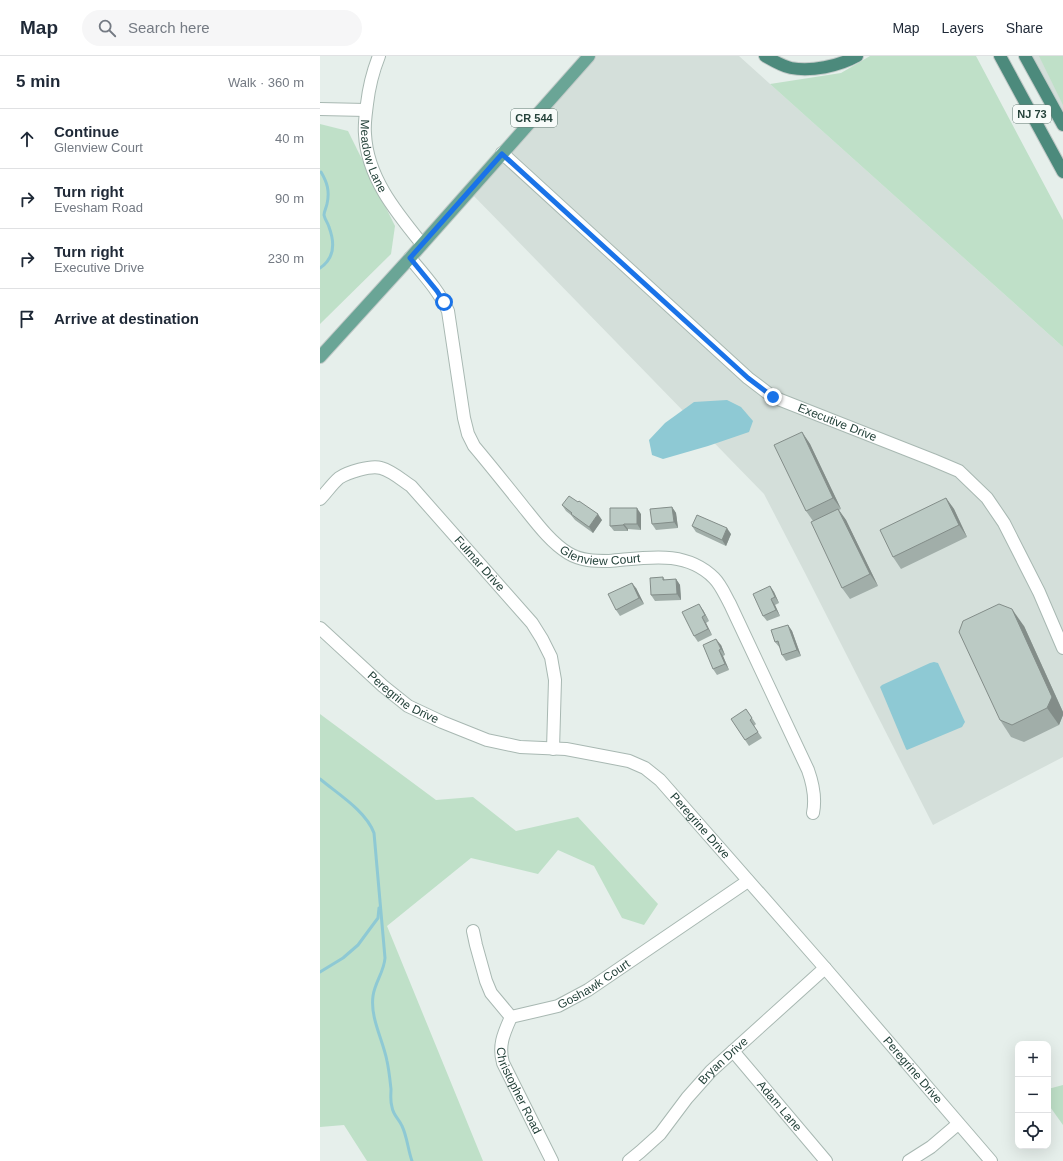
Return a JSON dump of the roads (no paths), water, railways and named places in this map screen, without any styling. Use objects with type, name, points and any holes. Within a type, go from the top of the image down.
[{"type":"highway","points":[[765,56],[790,68],[811,69],[831,66],[851,60],[857,56]]},
{"type":"highway","name":"NJ 73","points":[[1000,56],[1063,172]]},
{"type":"highway","name":"NJ 73","points":[[1025,56],[1063,126]]},
{"type":"main road","name":"CR 544","points":[[320,357],[589,56]]},
{"type":"street","name":"Meadow Lane","points":[[379,56],[366,110],[365,134],[368,152],[372,168],[391,205],[422,244]]},
{"type":"street","points":[[320,109],[366,110]]},
{"type":"street","name":"Executive Drive","points":[[502,154],[748,378],[773,397],[959,471],[987,498],[1004,522],[1039,592],[1063,648]]},
{"type":"street","name":"Glenview Court","points":[[410,258],[437,291],[448,311],[464,418],[468,434],[474,446],[541,528],[569,553],[580,559],[593,562],[660,557],[676,558],[690,562],[703,569],[714,579],[730,604],[808,770],[814,795],[815,806],[813,813]]},
{"type":"street","name":"Fulmar Drive","points":[[320,499],[339,478],[366,468],[380,468],[386,470],[411,486],[532,623],[542,639],[551,657],[555,680],[554,749]]},
{"type":"street","name":"Peregrine Drive","points":[[320,628],[408,706],[442,722],[487,740],[520,748],[566,749],[629,761],[645,768],[660,780],[825,968],[991,1161]]},
{"type":"street","name":"Goshawk Court","points":[[511,1017],[558,1006],[588,990],[748,881]]},
{"type":"street","points":[[473,931],[486,981],[491,993],[511,1017]]},
{"type":"street","name":"Bryan Drive","points":[[629,1161],[660,1134],[687,1098],[733,1050],[825,968]]},
{"type":"street","name":"Christopher Road","points":[[511,1017],[503,1036],[500,1054],[503,1063],[552,1161]]},
{"type":"street","name":"Adam Lane","points":[[733,1050],[826,1161]]},
{"type":"street","points":[[909,1161],[931,1147],[958,1124]]},
{"type":"water","points":[[727,400],[741,407],[753,421],[749,432],[663,459],[652,455],[649,440],[665,423],[694,402]]},
{"type":"water","points":[[934,662],[938,663],[965,722],[962,727],[907,750],[880,687]]},
{"type":"waterway","points":[[320,268],[329,260],[333,244],[329,226],[324,215],[328,199],[328,191],[325,179],[321,172]]},
{"type":"waterway","points":[[320,779],[358,810],[365,817],[374,833],[385,958],[383,968],[374,991],[373,1012],[388,1064],[393,1110],[404,1130],[412,1161]]},
{"type":"waterway","points":[[320,972],[343,958],[358,945],[378,918],[379,908]]}]
